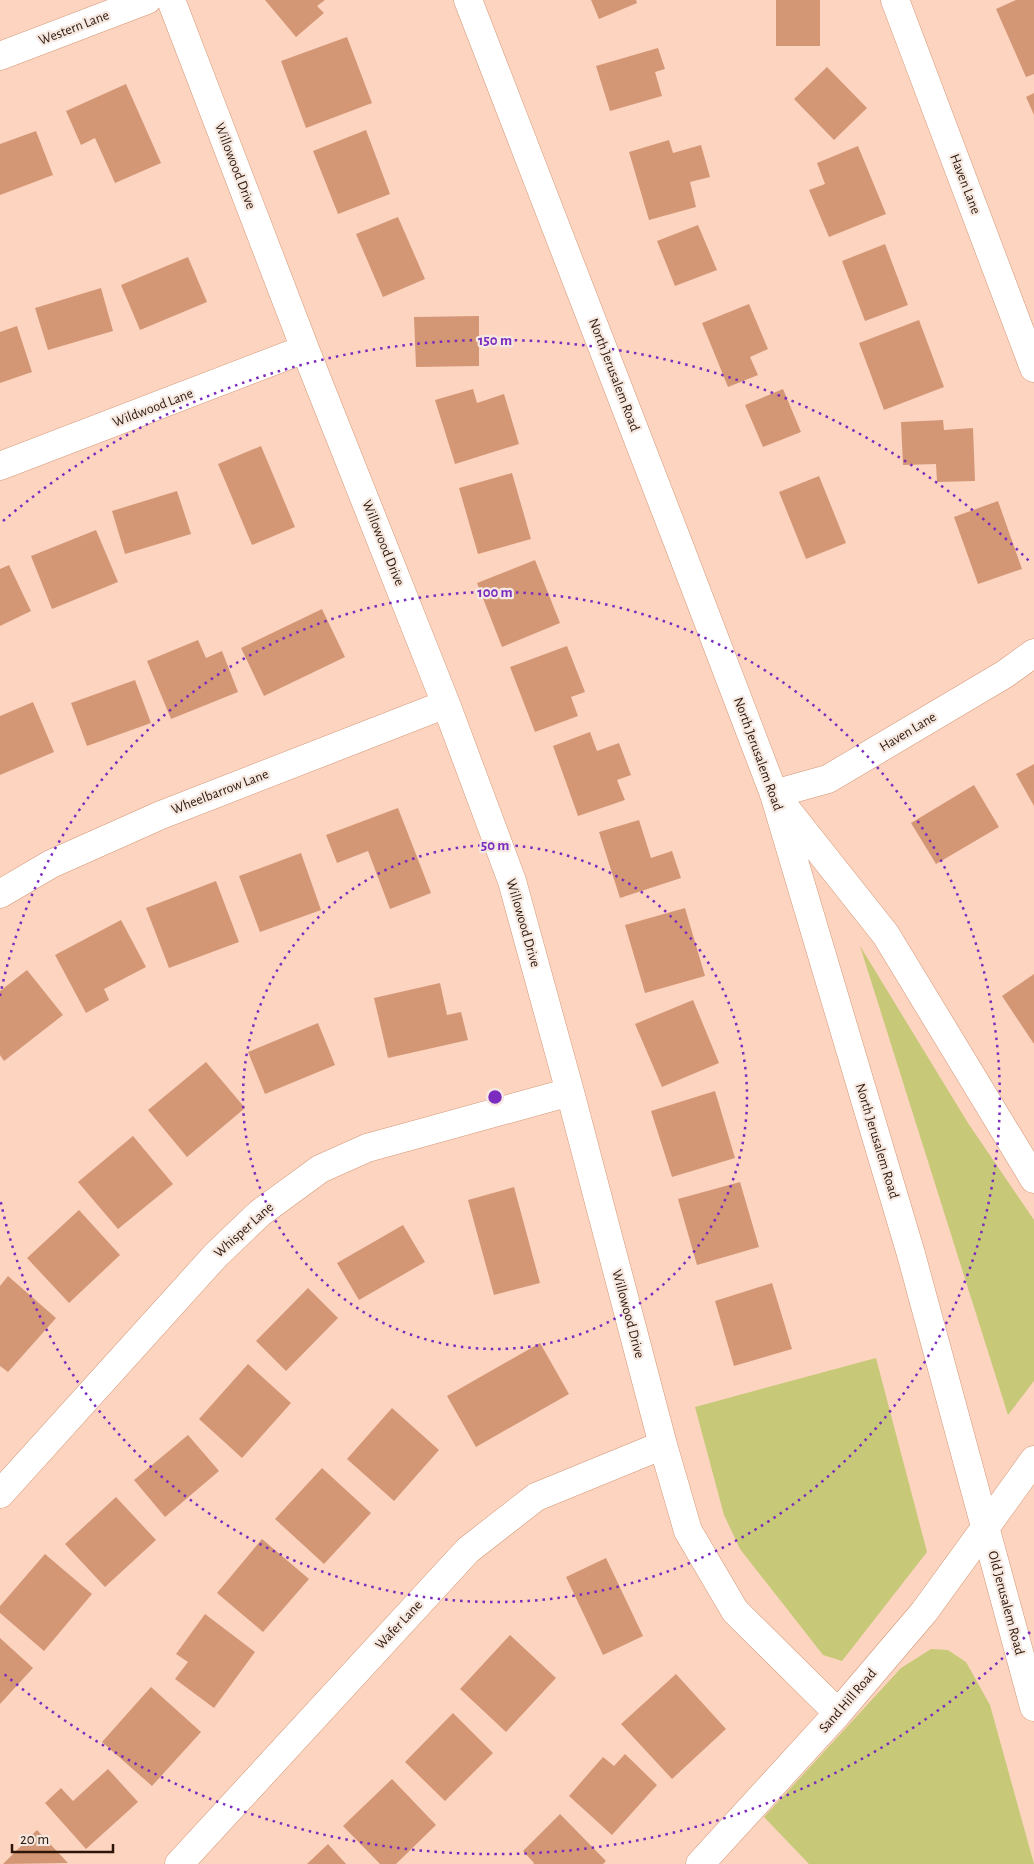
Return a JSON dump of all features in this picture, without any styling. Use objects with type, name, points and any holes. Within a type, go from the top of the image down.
[{"type":"street","name":"Western Lane","points":[[0,56],[147,0]]},
{"type":"street","name":"Willowood Drive","points":[[171,0],[305,349],[446,704],[512,881],[688,1531],[734,1611],[838,1713]]},
{"type":"street","name":"North Jerusalem Road","points":[[468,0],[774,794],[911,1254],[985,1528]]},
{"type":"street","name":"Haven Lane","points":[[895,0],[1034,368]]},
{"type":"street","name":"Wildwood Lane","points":[[0,466],[305,349]]},
{"type":"street","name":"Haven Lane","points":[[774,794],[828,779],[1005,674],[1034,653]]},
{"type":"street","name":"Wheelbarrow Lane","points":[[0,894],[51,864],[161,814],[446,704]]},
{"type":"street","points":[[774,794],[886,935],[1034,1179]]},
{"type":"street","name":"Whisper Lane","points":[[0,1494],[216,1255],[260,1213],[320,1169],[367,1148],[570,1092]]},
{"type":"street","name":"Wafer Lane","points":[[179,1864],[468,1550],[536,1497],[663,1444]]},
{"type":"street","name":"Sand Hill Road","points":[[700,1864],[838,1713],[924,1612],[1034,1460]]},
{"type":"street","name":"Old Jerusalem Road","points":[[985,1528],[1034,1707]]},
{"type":"green space","points":[[860,946],[968,1123],[1034,1220],[1034,1381],[1008,1415]]},
{"type":"green space","points":[[876,1358],[927,1552],[842,1661],[823,1655],[740,1549],[724,1515],[695,1407]]},
{"type":"green space","points":[[931,1649],[948,1650],[966,1662],[990,1705],[1034,1864],[809,1864],[764,1817],[901,1668]]},
{"type":"building","points":[[265,0],[325,0],[317,6],[324,13],[296,37]]},
{"type":"building","points":[[591,0],[636,0],[637,3],[599,19]]},
{"type":"building","points":[[776,0],[820,0],[820,46],[776,46]]},
{"type":"building","points":[[1016,0],[1034,0],[1034,74],[1026,77],[996,9]]},
{"type":"building","points":[[347,37],[372,103],[306,128],[281,61]]},
{"type":"building","points":[[658,48],[665,69],[655,72],[662,96],[610,111],[596,66]]},
{"type":"building","points":[[827,67],[867,108],[834,140],[794,99]]},
{"type":"building","points":[[126,84],[161,163],[115,183],[95,138],[81,145],[66,111]]},
{"type":"building","points":[[1034,93],[1034,115],[1026,97]]},
{"type":"building","points":[[366,130],[390,194],[338,214],[313,151]]},
{"type":"building","points":[[36,131],[53,175],[0,195],[0,144]]},
{"type":"building","points":[[669,140],[673,153],[701,145],[710,177],[690,182],[696,207],[649,220],[629,152]]},
{"type":"building","points":[[858,146],[886,214],[829,237],[809,190],[825,184],[817,163]]},
{"type":"building","points":[[398,217],[425,279],[383,297],[356,234]]},
{"type":"building","points":[[698,225],[717,270],[675,286],[657,241]]},
{"type":"building","points":[[885,244],[908,305],[865,321],[842,261]]},
{"type":"building","points":[[188,257],[207,302],[140,330],[121,285]]},
{"type":"building","points":[[101,288],[113,331],[48,350],[35,308]]},
{"type":"building","points":[[749,304],[768,349],[750,357],[758,375],[728,387],[702,323]]},
{"type":"building","points":[[479,316],[479,366],[416,367],[414,317]]},
{"type":"building","points":[[919,320],[944,387],[884,410],[859,343]]},
{"type":"building","points":[[17,326],[32,372],[0,383],[0,332]]},
{"type":"building","points":[[473,389],[477,403],[504,394],[519,444],[455,464],[435,400]]},
{"type":"building","points":[[783,389],[801,432],[763,447],[745,405]]},
{"type":"building","points":[[943,420],[944,430],[973,428],[975,481],[937,482],[936,464],[903,465],[901,422]]},
{"type":"building","points":[[261,446],[295,527],[252,545],[218,464]]},
{"type":"building","points":[[512,473],[531,539],[478,554],[459,488]]},
{"type":"building","points":[[819,476],[846,543],[806,559],[779,492]]},
{"type":"building","points":[[177,491],[191,534],[125,554],[112,511]]},
{"type":"building","points":[[998,501],[1022,569],[978,584],[954,517]]},
{"type":"building","points":[[96,530],[118,582],[52,609],[31,556]]},
{"type":"building","points":[[535,560],[560,623],[502,647],[477,583]]},
{"type":"building","points":[[9,565],[31,611],[0,626],[0,569]]},
{"type":"building","points":[[322,609],[345,657],[264,696],[241,648]]},
{"type":"building","points":[[198,640],[206,658],[222,651],[238,692],[171,719],[147,661]]},
{"type":"building","points":[[567,646],[585,692],[571,697],[578,716],[535,732],[510,667]]},
{"type":"building","points":[[135,680],[151,723],[87,746],[71,703]]},
{"type":"building","points":[[33,702],[54,752],[0,775],[0,716]]},
{"type":"building","points":[[590,732],[597,751],[619,743],[631,775],[617,780],[625,800],[578,816],[553,746]]},
{"type":"building","points":[[1034,764],[1034,806],[1016,774]]},
{"type":"building","points":[[974,785],[999,827],[936,864],[911,823]]},
{"type":"building","points":[[398,808],[431,893],[390,909],[368,851],[337,863],[326,835]]},
{"type":"building","points":[[639,820],[651,858],[672,851],[681,878],[620,898],[599,832]]},
{"type":"building","points":[[301,853],[321,910],[260,932],[239,876]]},
{"type":"building","points":[[216,881],[239,942],[169,968],[146,908]]},
{"type":"building","points":[[685,908],[705,976],[645,993],[625,925]]},
{"type":"building","points":[[121,920],[146,967],[104,989],[109,1000],[86,1013],[55,955]]},
{"type":"building","points":[[27,970],[63,1015],[4,1061],[0,1055],[0,991]]},
{"type":"building","points":[[1034,974],[1034,1044],[1002,996]]},
{"type":"building","points":[[440,983],[447,1015],[461,1012],[468,1040],[388,1058],[374,998]]},
{"type":"building","points":[[693,1000],[719,1063],[662,1087],[635,1024]]},
{"type":"building","points":[[318,1023],[335,1065],[265,1094],[248,1052]]},
{"type":"building","points":[[206,1062],[245,1108],[187,1157],[148,1110]]},
{"type":"building","points":[[715,1091],[735,1158],[672,1177],[651,1111]]},
{"type":"building","points":[[133,1136],[173,1184],[118,1229],[78,1182]]},
{"type":"building","points":[[740,1182],[759,1247],[697,1265],[678,1199]]},
{"type":"building","points":[[514,1187],[540,1283],[494,1295],[468,1200]]},
{"type":"building","points":[[79,1210],[120,1255],[69,1303],[27,1258]]},
{"type":"building","points":[[403,1225],[425,1262],[359,1300],[337,1263]]},
{"type":"building","points":[[8,1276],[56,1318],[8,1372],[0,1366],[0,1286]]},
{"type":"building","points":[[772,1283],[792,1349],[734,1366],[715,1301]]},
{"type":"building","points":[[308,1288],[338,1318],[286,1371],[256,1341]]},
{"type":"building","points":[[540,1343],[569,1394],[476,1447],[447,1396]]},
{"type":"building","points":[[248,1364],[291,1403],[242,1458],[199,1419]]},
{"type":"building","points":[[392,1408],[439,1450],[394,1501],[347,1459]]},
{"type":"building","points":[[188,1435],[219,1471],[165,1517],[134,1480]]},
{"type":"building","points":[[322,1468],[371,1513],[324,1564],[275,1519]]},
{"type":"building","points":[[116,1497],[156,1540],[105,1587],[65,1544]]},
{"type":"building","points":[[262,1539],[309,1579],[263,1632],[217,1593]]},
{"type":"building","points":[[45,1554],[92,1594],[44,1651],[0,1613],[0,1606]]},
{"type":"building","points":[[606,1558],[643,1636],[603,1655],[566,1577]]},
{"type":"building","points":[[205,1614],[255,1652],[214,1708],[175,1679],[188,1662],[176,1654]]},
{"type":"building","points":[[510,1635],[556,1678],[506,1732],[460,1689]]},
{"type":"building","points":[[0,1638],[33,1668],[0,1704]]},
{"type":"building","points":[[676,1674],[726,1729],[672,1779],[621,1724]]},
{"type":"building","points":[[151,1687],[201,1732],[152,1786],[102,1742]]},
{"type":"building","points":[[453,1713],[493,1753],[445,1801],[405,1762]]},
{"type":"building","points":[[625,1754],[657,1785],[612,1835],[569,1796],[603,1757],[614,1766]]},
{"type":"building","points":[[108,1769],[138,1802],[86,1849],[45,1803],[61,1788],[73,1801]]},
{"type":"building","points":[[392,1779],[436,1825],[396,1864],[380,1864],[343,1826]]},
{"type":"building","points":[[560,1814],[606,1861],[603,1864],[533,1864],[523,1851]]},
{"type":"building","points":[[37,1830],[68,1863],[3,1864]]},
{"type":"building","points":[[328,1844],[346,1864],[307,1864]]}]
